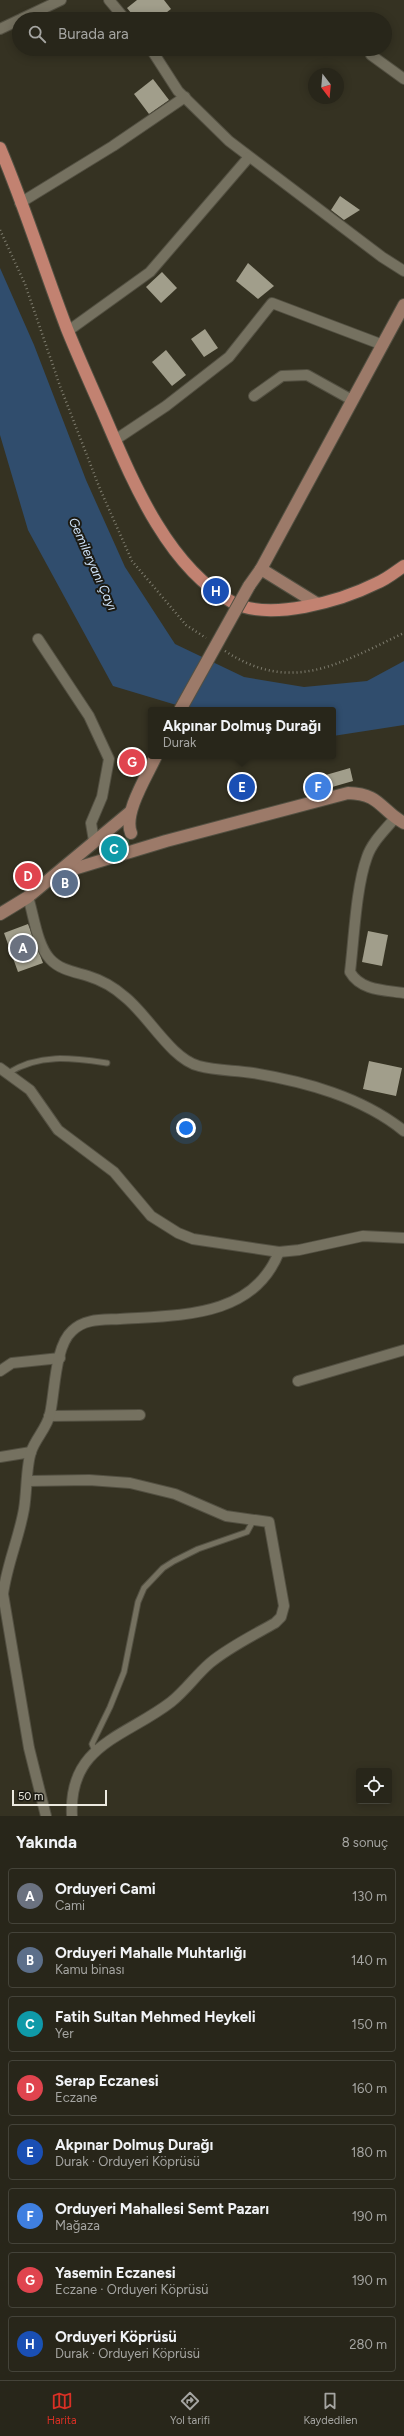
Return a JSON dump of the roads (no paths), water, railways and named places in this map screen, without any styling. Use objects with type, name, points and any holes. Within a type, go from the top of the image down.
[{"type":"main road","points":[[0,148],[68,331],[133,480],[158,525],[180,558],[201,580],[232,602],[256,609],[278,611],[353,594],[379,583],[404,566]]},
{"type":"street","points":[[36,12],[61,0]]},
{"type":"street","points":[[109,0],[119,12]]},
{"type":"street","points":[[0,29],[12,24]]},
{"type":"street","points":[[156,56],[185,98],[229,142],[382,257],[404,271]]},
{"type":"street","points":[[372,56],[404,79]]},
{"type":"street","points":[[20,203],[113,146],[185,98]]},
{"type":"street","points":[[68,331],[150,272],[249,157]]},
{"type":"street","points":[[115,440],[166,406],[229,357],[272,303],[383,345]]},
{"type":"street","points":[[182,707],[249,586],[261,569],[404,305]]},
{"type":"street","points":[[254,396],[282,376],[307,375],[352,400]]},
{"type":"street","points":[[261,569],[316,603]]},
{"type":"street","points":[[38,639],[88,716],[109,759],[102,796],[92,823],[94,841]]},
{"type":"street","points":[[131,833],[128,826],[129,813],[155,759]]},
{"type":"street","points":[[57,874],[166,840],[348,793],[363,793],[378,800],[400,820],[374,843],[367,857],[362,876],[350,972],[354,979],[365,987],[404,993]]},
{"type":"street","points":[[0,914],[28,897],[129,813]]},
{"type":"street","points":[[107,831],[125,830],[139,839],[149,842],[166,840]]},
{"type":"street","points":[[28,897],[43,949],[49,958],[66,970],[103,983],[126,997],[178,1054],[189,1062],[199,1066],[253,1073],[317,1088],[370,1108],[404,1131]]},
{"type":"street","points":[[4,1070],[30,1090],[58,1130],[114,1172],[141,1205],[164,1226],[193,1239],[279,1252],[299,1250],[363,1236],[404,1238]]},
{"type":"street","points":[[46,1816],[29,1748],[3,1594],[6,1574],[24,1510],[31,1452],[49,1416],[63,1341],[82,1324],[92,1320],[191,1315],[237,1300],[267,1276],[279,1252]]},
{"type":"street","points":[[298,1381],[404,1350]]},
{"type":"street","points":[[0,1371],[12,1363],[60,1358]]},
{"type":"street","points":[[49,1416],[140,1415]]},
{"type":"street","points":[[0,1457],[31,1452]]},
{"type":"street","points":[[28,1481],[88,1480],[130,1483],[175,1494],[214,1512],[253,1521],[269,1522],[284,1606],[281,1617],[275,1623],[212,1662],[171,1702],[111,1737],[95,1751],[77,1780],[72,1804],[72,1816]]},
{"type":"lane","points":[[4,1070],[52,1057],[107,1063]]},
{"type":"lane","points":[[95,1751],[92,1744],[110,1707],[124,1672],[138,1602],[144,1588],[163,1568],[174,1561],[198,1549],[247,1532],[253,1521]]},
{"type":"water","name":"Gemileryanı Çayı","points":[[0,268],[34,345],[86,480],[125,567],[175,644],[244,677],[304,687],[367,681],[404,661],[404,725],[336,736],[336,707],[183,707],[113,686],[28,530],[0,435]]},
{"type":"place","name":"Orduyeri Köprüsü","points":[[216,591]]},
{"type":"place","name":"Yasemin Eczanesi","points":[[132,762]]},
{"type":"place","name":"Akpınar Dolmuş Durağı","points":[[242,787]]},
{"type":"place","name":"Orduyeri Mahallesi Semt Pazarı","points":[[318,787]]},
{"type":"place","name":"Fatih Sultan Mehmed Heykeli","points":[[114,849]]},
{"type":"place","name":"Serap Eczanesi","points":[[28,876]]},
{"type":"place","name":"Orduyeri Mahalle Muhtarlığı","points":[[65,883]]},
{"type":"place","name":"Orduyeri Cami","points":[[23,948]]}]
